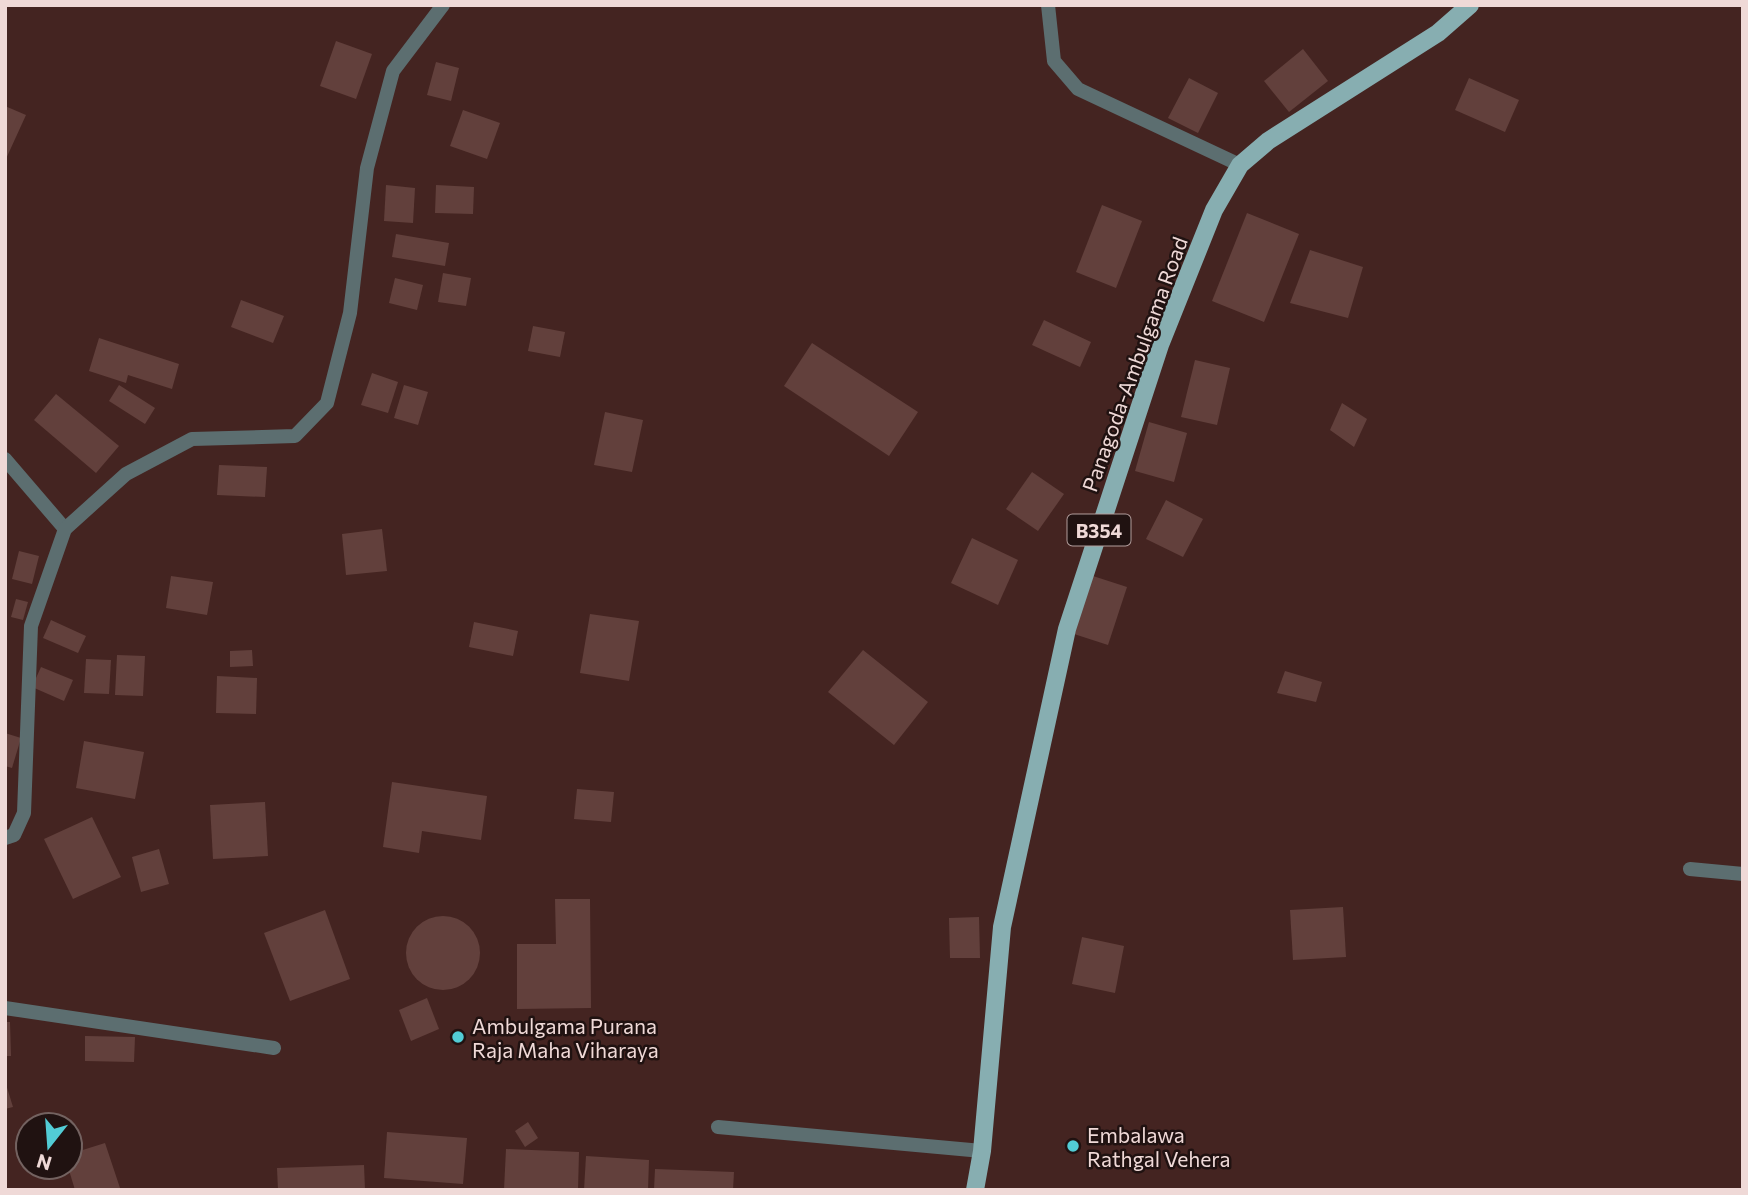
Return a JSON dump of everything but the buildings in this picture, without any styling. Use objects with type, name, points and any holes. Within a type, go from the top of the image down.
[{"type":"main road","name":"Panagoda-Ambulgama Road","points":[[975,1190],[982,1151],[1002,927],[1067,629],[1160,345],[1214,210],[1240,165],[1297,121],[1438,33],[1470,5]]},
{"type":"street","points":[[5,838],[14,835],[24,813],[31,626],[65,529],[126,474],[192,439],[295,436],[327,403],[350,313],[367,168],[393,71],[443,5]]},
{"type":"street","points":[[1048,5],[1054,61],[1078,89],[1240,165]]},
{"type":"street","points":[[5,459],[65,529]]},
{"type":"street","points":[[1690,869],[1743,874]]},
{"type":"street","points":[[5,1008],[274,1048]]},
{"type":"street","points":[[718,1127],[982,1151]]},
{"type":"place","name":"Ambulgama Purana Raja Maha Viharaya","points":[[458,1037]]},
{"type":"place","name":"Embalawa Rathgal Vehera","points":[[1073,1146]]}]
